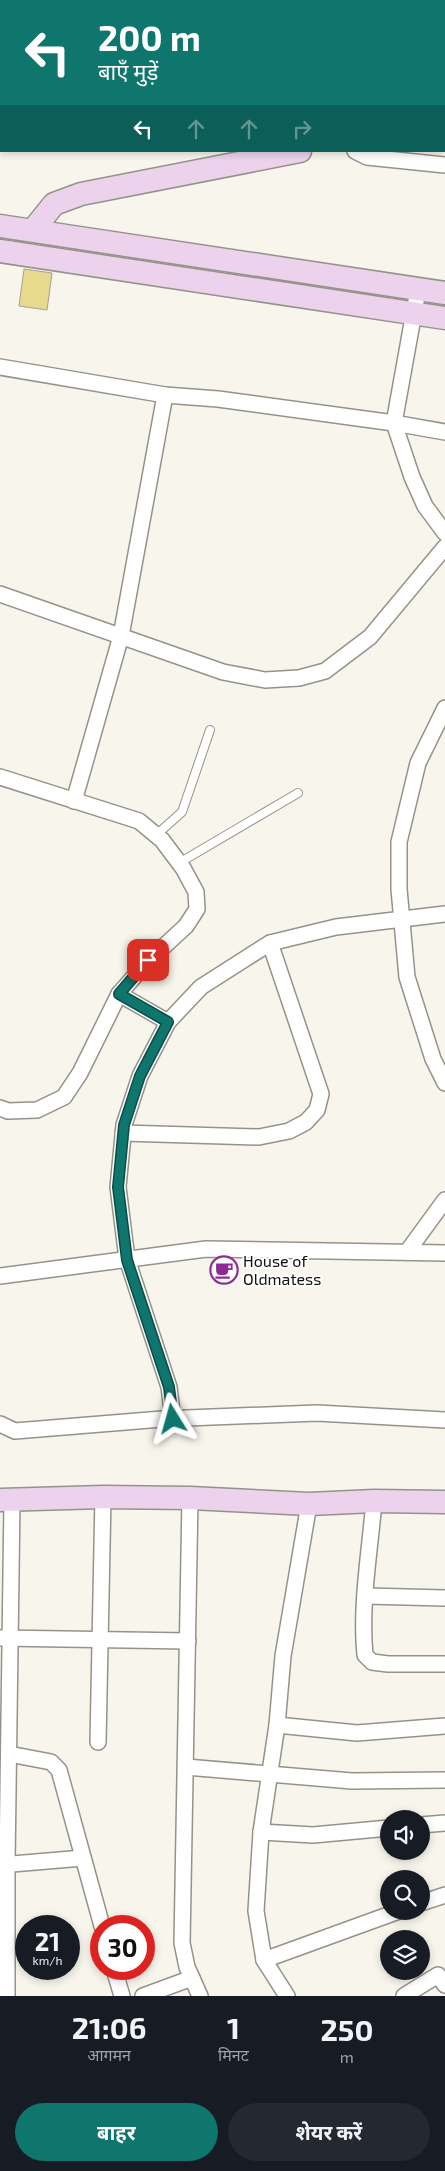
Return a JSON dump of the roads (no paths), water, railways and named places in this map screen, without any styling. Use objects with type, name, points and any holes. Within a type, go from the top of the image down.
[{"type":"street","points":[[33,230],[54,204],[81,194],[295,152]]},
{"type":"street","points":[[357,152],[367,157],[445,165]]},
{"type":"street","points":[[0,226],[445,293]]},
{"type":"street","points":[[0,251],[445,318]]},
{"type":"street","points":[[418,290],[394,423],[412,476],[425,506],[445,533]]},
{"type":"street","points":[[0,367],[165,395],[218,399],[394,423],[445,432]]},
{"type":"street","points":[[74,801],[121,636],[165,395]]},
{"type":"street","points":[[0,594],[223,672],[265,680],[299,678],[325,671],[370,636],[445,547]]},
{"type":"street","points":[[445,708],[418,763],[399,842],[399,889],[407,977],[433,1059],[445,1083]]},
{"type":"street","points":[[0,777],[139,820],[156,835],[179,863],[196,892],[197,909],[186,926],[148,960],[119,994],[80,1072],[64,1097],[37,1110],[8,1111],[0,1108]]},
{"type":"street","points":[[173,1419],[169,1387],[127,1260],[118,1187],[123,1133],[140,1076],[168,1022],[202,987],[270,943],[336,928],[402,918],[445,914]]},
{"type":"street","points":[[123,1133],[259,1137],[289,1131],[306,1122],[317,1110],[321,1094],[270,943]]},
{"type":"street","points":[[119,994],[168,1022]]},
{"type":"street","points":[[406,1252],[445,1200]]},
{"type":"street","points":[[0,1276],[206,1249],[445,1253]]},
{"type":"street","points":[[0,1424],[15,1431],[173,1419],[317,1413],[445,1420]]},
{"type":"street","points":[[98,1742],[103,1497]]},
{"type":"street","points":[[7,1996],[4,1864],[9,1754],[5,1638],[6,1500],[103,1497],[190,1498],[308,1504],[374,1501],[445,1502]]},
{"type":"street","points":[[190,1498],[182,1943],[187,1967],[200,1996]]},
{"type":"street","points":[[374,1501],[363,1640],[365,1655],[372,1662],[388,1664],[445,1664]]},
{"type":"street","points":[[287,1996],[264,1960],[256,1911],[261,1832],[270,1774],[283,1656],[308,1504]]},
{"type":"street","points":[[366,1596],[445,1598]]},
{"type":"street","points":[[5,1638],[188,1641]]},
{"type":"street","points":[[276,1725],[357,1733],[445,1726]]},
{"type":"street","points":[[9,1754],[51,1762],[59,1770],[99,1915]]},
{"type":"street","points":[[186,1767],[352,1780],[445,1780]]},
{"type":"street","points":[[430,1824],[445,1823]]},
{"type":"street","points":[[261,1832],[313,1835],[380,1829]]},
{"type":"street","points":[[4,1864],[82,1858]]},
{"type":"street","points":[[430,1900],[445,1895]]},
{"type":"street","points":[[264,1960],[380,1918]]},
{"type":"street","points":[[404,1996],[438,1975],[445,1985]]},
{"type":"street","points":[[144,1996],[192,1978]]},
{"type":"street","points":[[117,1980],[122,1996]]},
{"type":"lane","points":[[156,835],[182,812],[210,730]]},
{"type":"lane","points":[[179,863],[298,793]]},
{"type":"place","name":"House of Oldmatess","points":[[224,1270]]}]
